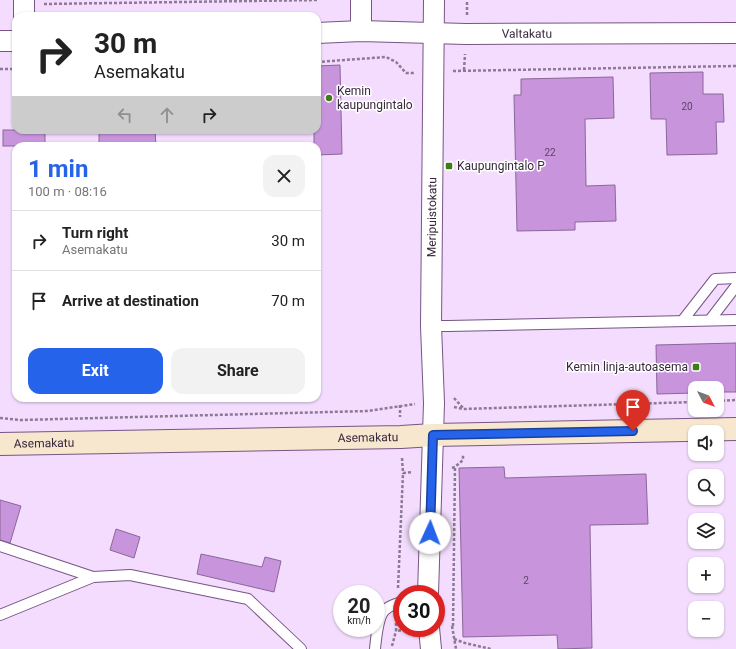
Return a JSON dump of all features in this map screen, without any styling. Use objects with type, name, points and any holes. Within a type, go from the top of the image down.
[{"type":"main road","name":"Asemakatu","points":[[0,444],[736,429]]},
{"type":"street","points":[[361,31],[362,0]]},
{"type":"street","name":"Meripuistokatu","points":[[428,585],[434,403],[431,326],[434,0]]},
{"type":"street","name":"Valtakatu","points":[[321,33],[361,31],[433,33],[736,33]]},
{"type":"street","points":[[0,41],[12,41]]},
{"type":"street","points":[[424,637],[431,649]]},
{"type":"lane","points":[[683,320],[715,279],[736,278]]},
{"type":"lane","points":[[710,320],[736,286]]},
{"type":"lane","points":[[431,326],[736,320]]},
{"type":"lane","points":[[0,546],[93,576],[130,575],[248,599],[301,649]]},
{"type":"lane","points":[[0,615],[93,576]]},
{"type":"lane","points":[[375,649],[380,618],[384,610],[393,606]]},
{"type":"path","points":[[24,7],[133,1],[318,0]]},
{"type":"path","points":[[464,70],[465,53]]},
{"type":"path","points":[[321,62],[386,58],[396,62],[406,73],[433,73],[464,70],[736,66]]},
{"type":"path","points":[[0,70],[12,69]]},
{"type":"path","points":[[724,401],[736,400]]},
{"type":"path","points":[[0,418],[21,420],[368,411],[434,403],[463,409],[688,402]]},
{"type":"path","points":[[453,626],[455,467]]},
{"type":"path","points":[[400,585],[403,473]]},
{"type":"path","points":[[391,649],[394,637]]},
{"type":"path","points":[[454,639],[491,649]]},
{"type":"building","name":"Kemin kaupungintalo","points":[[340,65],[342,154],[321,155],[321,142],[314,142],[314,134],[321,134],[321,66]]},
{"type":"building","points":[[703,72],[703,94],[723,94],[724,122],[716,122],[717,154],[667,155],[666,119],[651,119],[650,73]]},
{"type":"building","points":[[613,77],[614,118],[585,119],[586,186],[615,185],[616,221],[575,222],[575,230],[517,231],[514,95],[521,95],[521,79]]},
{"type":"building","points":[[3,130],[12,130],[12,134],[45,134],[45,142],[12,142],[12,146],[3,146]]},
{"type":"building","points":[[99,134],[155,134],[156,142],[99,142]]},
{"type":"building","name":"Kemin linja-autoasema","points":[[736,343],[736,392],[724,392],[724,381],[688,381],[688,393],[657,394],[656,345]]},
{"type":"building","points":[[504,467],[505,478],[646,474],[648,524],[590,525],[592,648],[558,649],[557,635],[463,637],[459,468]]},
{"type":"building","points":[[0,500],[21,506],[10,543],[0,540]]},
{"type":"building","points":[[116,529],[140,537],[134,558],[110,550]]},
{"type":"building","points":[[201,554],[262,567],[265,557],[281,561],[274,592],[197,574]]},
{"type":"place","name":"Kemin kaupungintalo","points":[[329,98]]},
{"type":"place","name":"Kaupungintalo P","points":[[449,166]]},
{"type":"place","name":"Kemin linja-autoasema","points":[[696,367]]},
{"type":"route","points":[[430,533],[433,435],[633,431]]}]
